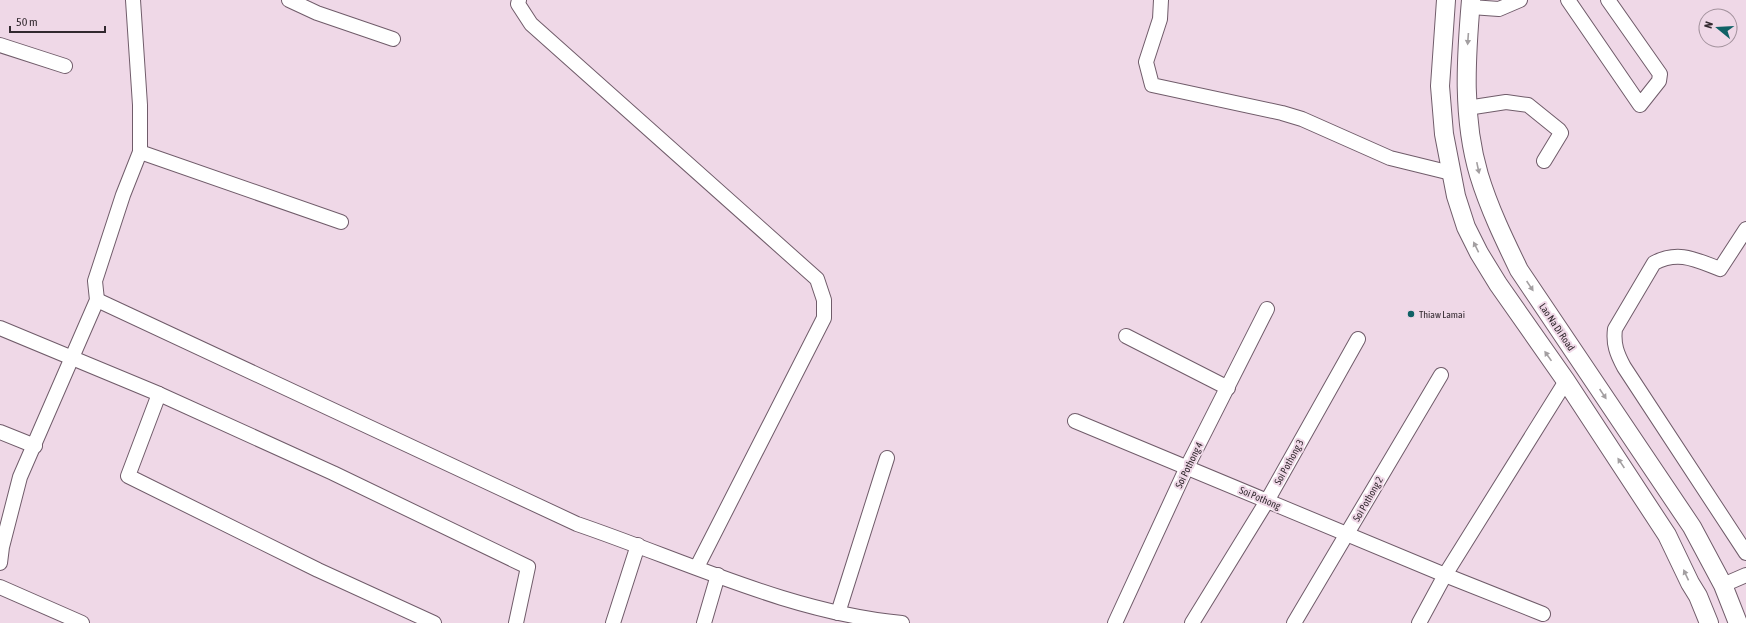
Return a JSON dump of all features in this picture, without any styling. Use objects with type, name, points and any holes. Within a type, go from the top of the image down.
[{"type":"main road","points":[[1446,0],[1440,86],[1444,134],[1451,172],[1466,227],[1479,253],[1566,381],[1667,535],[1690,583],[1698,596],[1709,623]]},
{"type":"main road","name":"Lao Na Di Road","points":[[1471,4],[1467,41],[1467,108],[1479,175],[1498,227],[1519,270],[1692,527],[1723,584],[1738,623]]},
{"type":"main road","points":[[1698,596],[1723,584]]},
{"type":"street","points":[[0,563],[1,547],[20,477],[97,300],[95,281],[123,195],[140,152],[140,105],[133,0]]},
{"type":"street","points":[[289,0],[316,13],[393,39]]},
{"type":"street","points":[[519,0],[518,4],[531,24],[817,279],[824,300],[824,318],[697,567]]},
{"type":"street","points":[[1161,0],[1160,19],[1146,62],[1152,85],[1282,113],[1302,119],[1390,158],[1451,172]]},
{"type":"street","points":[[1471,4],[1499,9],[1520,0]]},
{"type":"street","points":[[1568,0],[1640,106],[1659,81],[1660,74],[1608,0]]},
{"type":"street","points":[[0,45],[65,66]]},
{"type":"street","points":[[1467,108],[1506,102],[1528,105],[1561,133],[1544,161]]},
{"type":"street","points":[[140,152],[340,222]]},
{"type":"street","points":[[1746,229],[1720,269],[1686,257],[1675,256],[1664,258],[1654,263],[1615,329],[1614,338],[1615,350],[1624,367],[1746,553]]},
{"type":"street","points":[[97,300],[577,524],[638,545],[775,597],[838,613],[883,622],[902,623]]},
{"type":"street","name":"Soi Pothong 4","points":[[1116,623],[1187,467],[1267,309]]},
{"type":"street","points":[[0,328],[159,394],[333,473],[528,567],[516,623]]},
{"type":"street","points":[[1126,336],[1228,388]]},
{"type":"street","name":"Soi Pothong 3","points":[[1192,623],[1267,501],[1358,339]]},
{"type":"street","name":"Soi Pothong 2","points":[[1294,623],[1441,375]]},
{"type":"street","points":[[1419,623],[1445,575],[1566,381]]},
{"type":"street","points":[[159,394],[128,476],[318,570],[434,623]]},
{"type":"street","name":"Soi Pothong","points":[[1075,421],[1445,575],[1543,614]]},
{"type":"street","points":[[0,432],[34,446]]},
{"type":"street","points":[[838,613],[887,458]]},
{"type":"street","points":[[613,623],[638,545]]},
{"type":"street","points":[[1723,584],[1746,574]]},
{"type":"street","points":[[704,623],[718,575]]},
{"type":"street","points":[[0,587],[82,623]]},
{"type":"place","name":"Thiaw Lamai","points":[[1411,314]]}]
